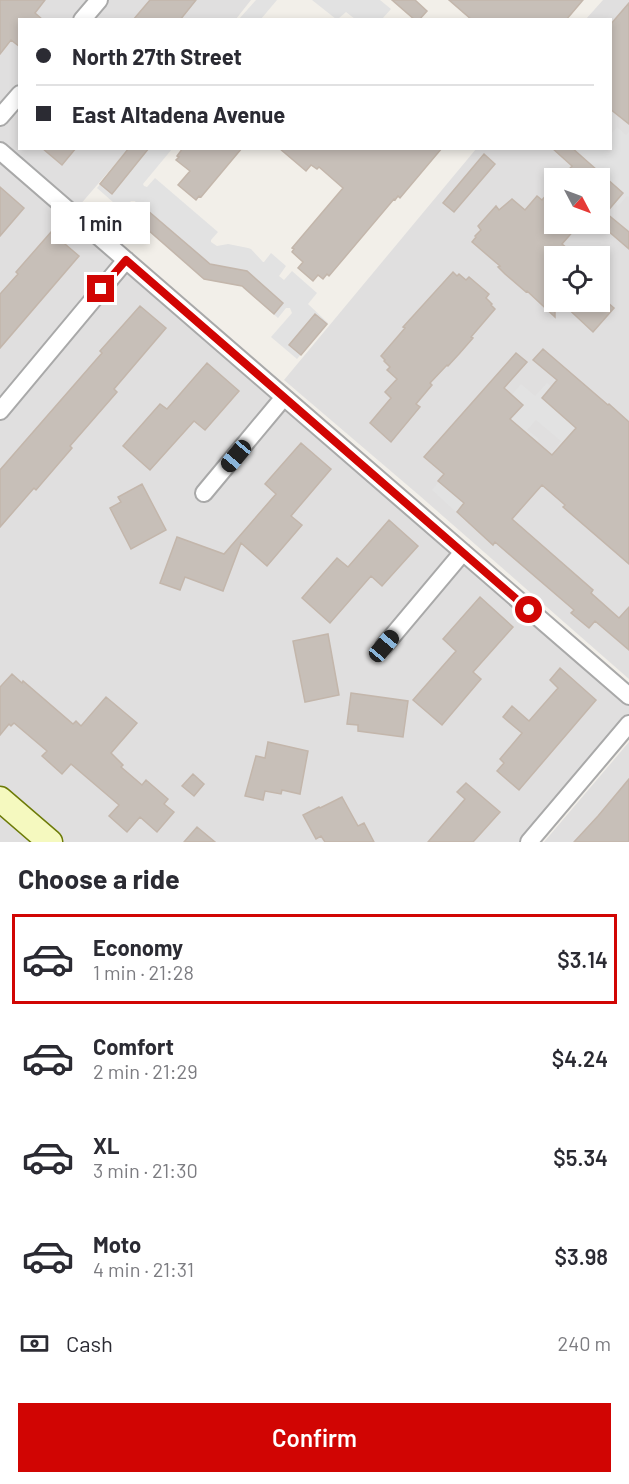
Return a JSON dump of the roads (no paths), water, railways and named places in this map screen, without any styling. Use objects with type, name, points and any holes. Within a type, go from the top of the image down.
[{"type":"street","points":[[84,18],[99,0]]},
{"type":"street","points":[[0,117],[18,96]]},
{"type":"street","points":[[0,151],[629,696]]},
{"type":"street","points":[[0,411],[126,260]]},
{"type":"street","points":[[204,493],[284,398]]},
{"type":"street","points":[[384,646],[463,552]]},
{"type":"street","points":[[529,842],[629,724]]},
{"type":"street","points":[[0,799],[50,842]]}]
